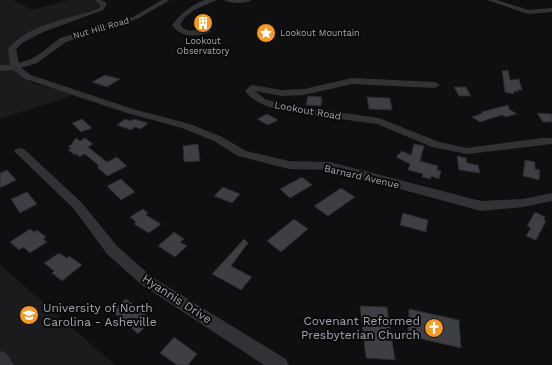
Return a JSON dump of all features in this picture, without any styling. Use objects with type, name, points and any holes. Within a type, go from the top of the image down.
[{"type":"street","points":[[15,67],[12,50],[15,44],[38,32],[101,9],[104,4],[98,0]]},
{"type":"street","name":"Nut Hill Road","points":[[0,68],[15,67],[40,58],[59,42],[69,37],[134,18],[167,0]]},
{"type":"street","points":[[207,30],[198,33],[186,32],[179,30],[176,25],[188,12],[200,4],[214,0]]},
{"type":"street","points":[[227,0],[249,0]]},
{"type":"street","points":[[490,0],[528,12],[552,10]]},
{"type":"street","name":"Barnard Avenue","points":[[15,67],[36,81],[130,111],[186,126],[218,139],[242,154],[289,165],[330,166],[480,206],[523,203],[552,197]]},
{"type":"street","name":"Lookout Road","points":[[435,85],[352,81],[304,92],[282,93],[257,88],[253,88],[250,91],[253,95],[274,106],[379,121],[396,127],[424,141],[451,148],[467,150],[490,149],[542,141],[552,141]]},
{"type":"street","name":"Hyannis Drive","points":[[20,151],[78,206],[112,250],[147,281],[280,365]]},
{"type":"street","points":[[0,359],[4,365]]},
{"type":"shaded area","points":[[0,0],[12,0],[33,10],[68,0],[95,0],[98,2],[99,5],[95,9],[26,33],[15,40],[9,49],[9,59],[14,70],[32,83],[74,95],[0,119]]},
{"type":"shaded area","name":"University of North Carolina - Asheville","points":[[0,265],[115,365],[0,365]]},
{"type":"building","points":[[508,70],[510,80],[519,79],[522,90],[518,90],[518,92],[515,91],[513,94],[505,92],[502,71]]},
{"type":"building","points":[[105,75],[120,79],[107,87],[92,82]]},
{"type":"building","points":[[454,87],[466,87],[471,96],[459,96]]},
{"type":"building","points":[[308,96],[322,97],[321,106],[306,105]]},
{"type":"building","points":[[367,97],[390,98],[392,110],[369,109]]},
{"type":"building","points":[[508,105],[509,109],[517,114],[506,117],[502,115],[480,122],[472,117],[483,113],[481,112]]},
{"type":"building","points":[[537,113],[552,114],[552,122],[543,122]]},
{"type":"building","points":[[267,114],[278,120],[268,125],[257,119]]},
{"type":"building","points":[[82,119],[92,128],[81,132],[72,123]]},
{"type":"building","points":[[125,119],[131,121],[134,119],[148,123],[141,129],[135,127],[131,130],[117,125]]},
{"type":"building","points":[[76,138],[80,141],[85,138],[93,144],[88,147],[107,162],[117,157],[127,166],[107,176],[97,167],[99,166],[85,154],[79,157],[77,154],[75,155],[68,150],[71,149],[68,146],[73,144],[72,143]]},
{"type":"building","points":[[198,144],[200,161],[184,162],[183,146]]},
{"type":"building","points":[[414,144],[424,146],[420,161],[438,166],[437,170],[441,171],[439,179],[431,176],[431,179],[422,177],[423,174],[408,170],[410,164],[396,157],[402,151],[411,155]]},
{"type":"building","points":[[457,156],[466,158],[467,163],[478,165],[480,173],[459,170]]},
{"type":"building","points":[[525,160],[535,162],[535,169],[540,170],[539,180],[523,176]]},
{"type":"building","points":[[7,170],[16,180],[0,188],[0,173]]},
{"type":"building","points":[[302,177],[312,185],[290,198],[280,189]]},
{"type":"building","points":[[121,179],[135,192],[121,200],[107,186]]},
{"type":"building","points":[[223,187],[240,194],[232,203],[214,196]]},
{"type":"building","points":[[341,188],[355,197],[328,216],[314,206]]},
{"type":"building","points":[[27,192],[37,204],[20,213],[11,199]]},
{"type":"building","points":[[143,209],[148,213],[146,215],[161,224],[149,233],[134,224],[136,222],[130,217]]},
{"type":"building","points":[[535,212],[545,217],[544,220],[546,221],[536,240],[526,236],[531,228],[527,226]]},
{"type":"building","points":[[403,213],[428,220],[426,232],[400,225]]},
{"type":"building","points":[[294,219],[308,229],[281,252],[267,241]]},
{"type":"building","points":[[30,229],[34,232],[37,230],[46,237],[43,239],[47,242],[30,253],[23,247],[19,250],[10,242]]},
{"type":"building","points":[[174,232],[184,239],[180,242],[187,246],[175,257],[158,246]]},
{"type":"building","points":[[244,239],[248,243],[231,266],[252,277],[241,290],[212,274]]},
{"type":"building","points":[[59,253],[67,258],[69,256],[82,265],[62,281],[52,273],[54,271],[44,263]]},
{"type":"building","points":[[126,299],[152,320],[138,334],[112,311]]},
{"type":"building","points":[[360,306],[387,307],[395,360],[366,358]]},
{"type":"building","name":"Covenant Reformed Presbyterian Church","points":[[409,309],[459,320],[461,348],[408,336]]},
{"type":"building","points":[[174,337],[197,354],[188,365],[177,365],[160,353]]},
{"type":"place","name":"Lookout Observatory","points":[[203,23]]},
{"type":"place","name":"Lookout Mountain","points":[[266,33]]},
{"type":"place","name":"University of North Carolina - Asheville","points":[[29,315]]},
{"type":"place","name":"Covenant Reformed Presbyterian Church","points":[[434,328]]}]
